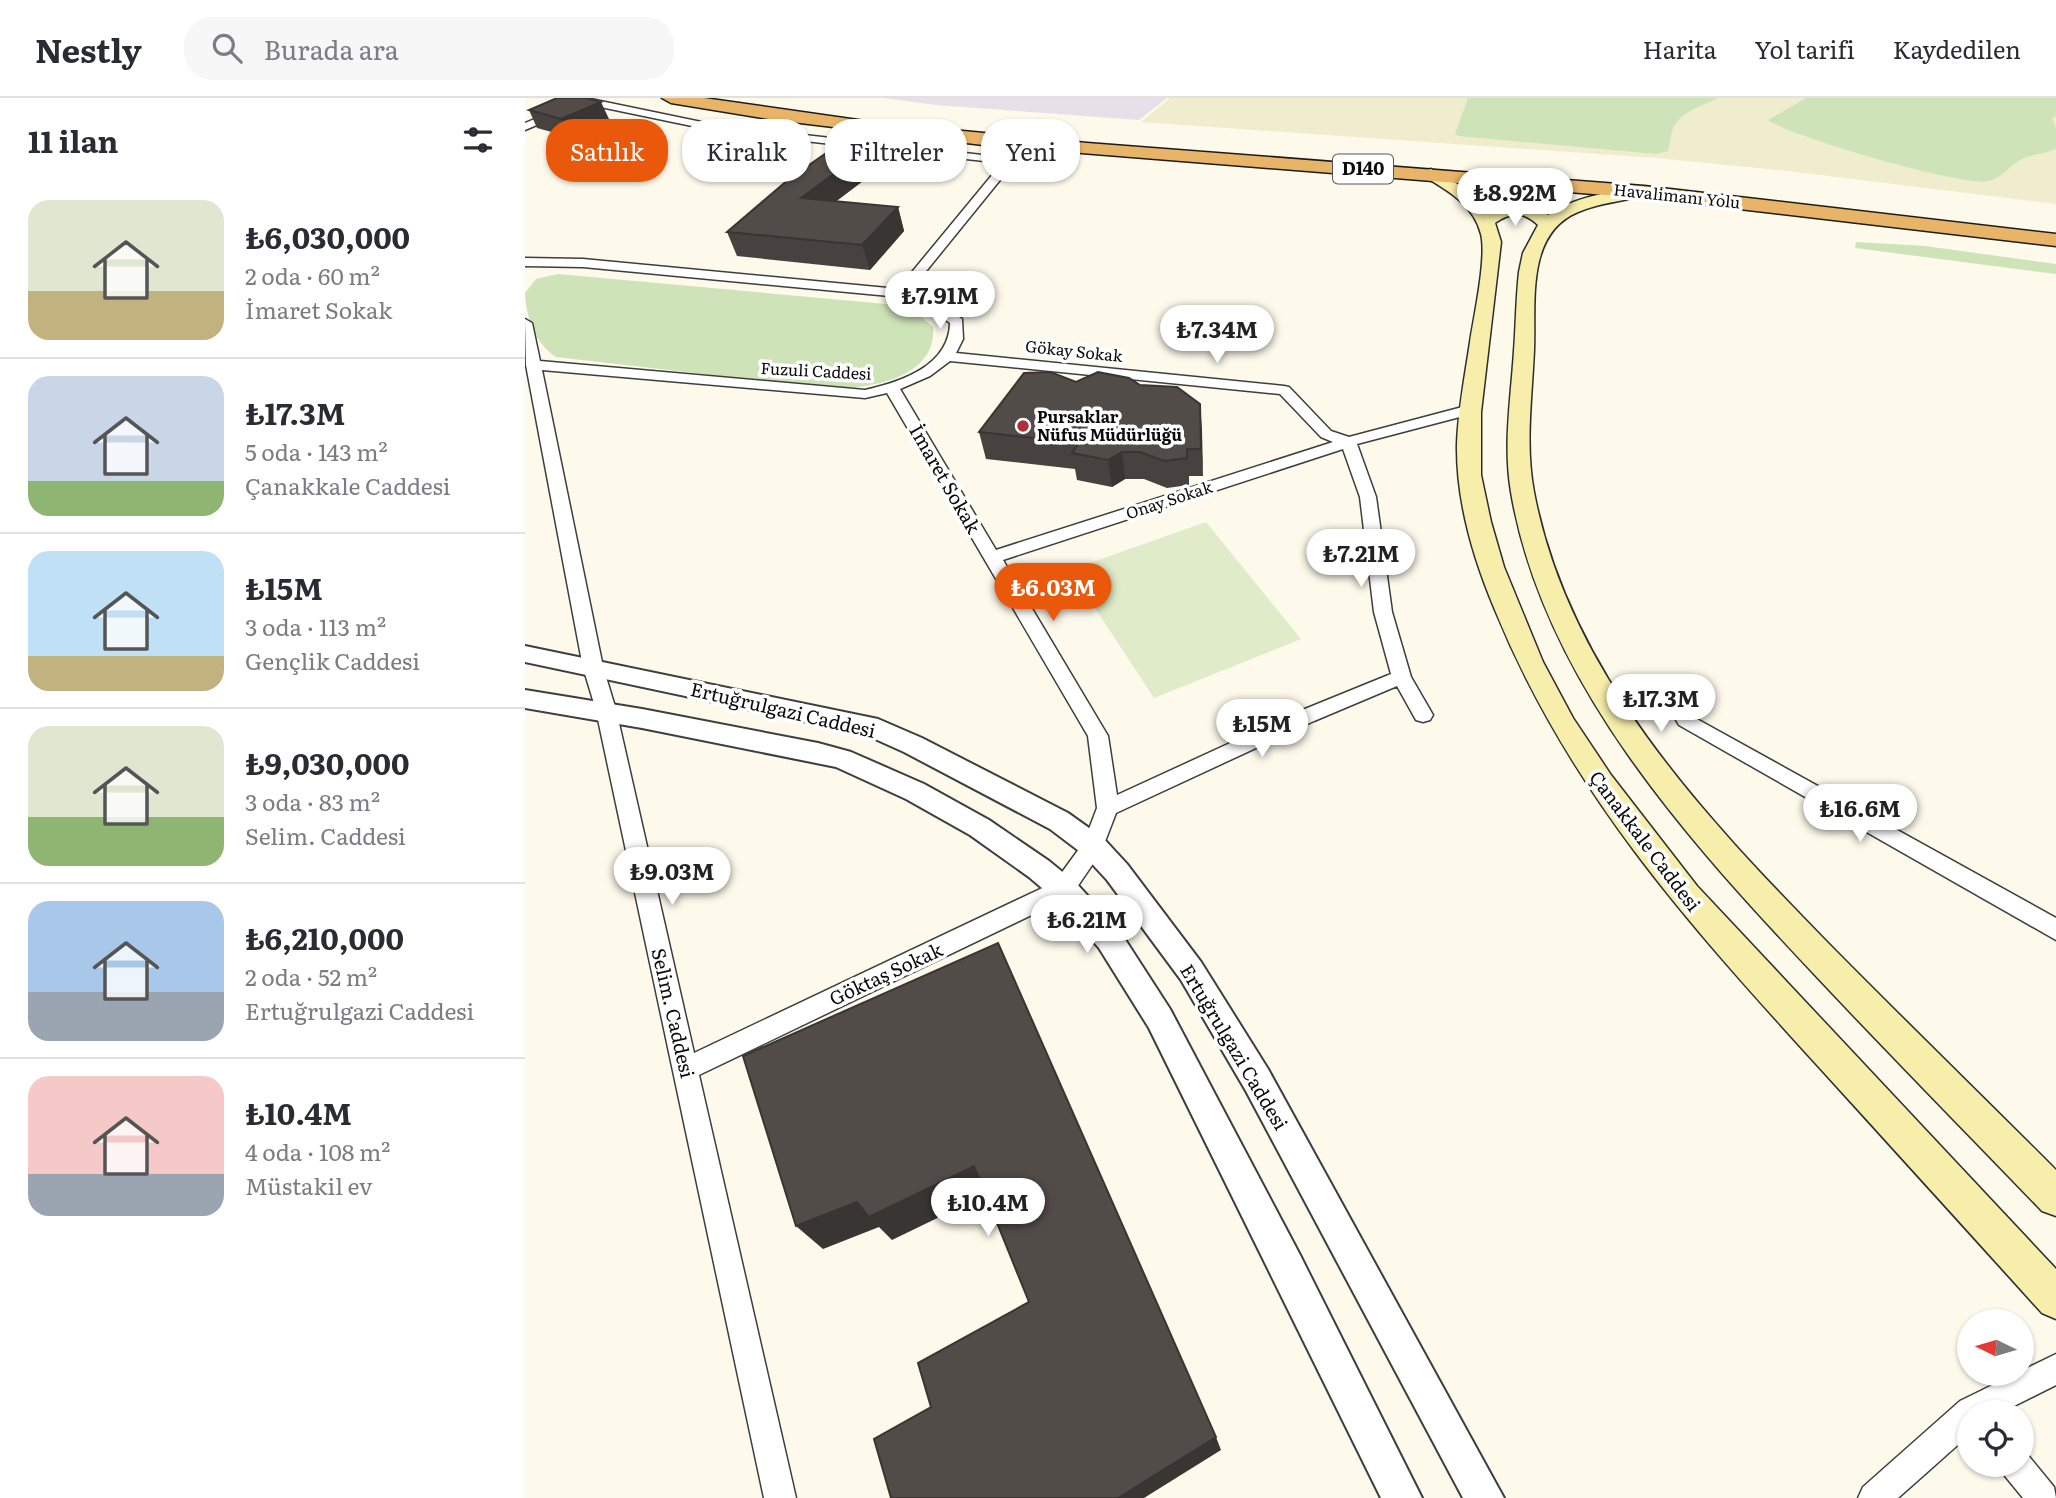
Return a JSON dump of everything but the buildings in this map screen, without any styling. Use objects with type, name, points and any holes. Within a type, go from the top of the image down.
[{"type":"highway","name":"Havalimanı Yolu","points":[[671,98],[769,115],[973,140],[1638,192],[2056,240]]},
{"type":"highway","points":[[790,98],[908,114],[981,120]]},
{"type":"main road","points":[[1431,174],[1465,196],[1482,212],[1487,221],[1501,210],[1521,209],[1530,211],[1546,223]]},
{"type":"main road","points":[[1638,192],[1577,206],[1546,223],[1534,243],[1530,262],[1517,455],[1529,522],[1549,584],[1586,661],[1656,770],[1757,891],[2056,1197]]},
{"type":"main road","name":"Çanakkale Caddesi","points":[[1487,221],[1492,242],[1470,411],[1470,476],[1485,544],[1496,578],[1536,675],[1598,781],[1699,912],[2056,1299]]},
{"type":"street","points":[[525,127],[585,101],[716,128],[981,158]]},
{"type":"street","points":[[901,293],[993,182]]},
{"type":"street","points":[[525,262],[634,268],[901,293],[924,299],[957,322],[952,349],[945,356]]},
{"type":"street","name":"Selim. Caddesi","points":[[525,323],[593,667],[686,1069],[780,1498]]},
{"type":"street","name":"Fuzuli Caddesi","points":[[533,365],[865,394],[892,389],[916,377],[945,356]]},
{"type":"street","name":"Gökay Sokak","points":[[945,356],[1284,390],[1326,434],[1348,442]]},
{"type":"street","name":"İmaret Sokak","points":[[892,389],[1098,736],[1108,808],[1078,868]]},
{"type":"street","points":[[1423,715],[1401,677],[1383,612],[1368,497],[1348,442],[1470,411]]},
{"type":"street","name":"Onay Sokak","points":[[991,558],[1348,442]]},
{"type":"street","name":"Ertuğrulgazi Caddesi","points":[[525,654],[870,726],[913,745],[1059,821],[1078,868],[1091,918],[1135,978],[1178,1055],[1299,1289],[1402,1498]]},
{"type":"street","points":[[1108,808],[1307,716],[1401,677]]},
{"type":"street","name":"Ertuğrulgazi Caddesi","points":[[525,699],[605,710],[851,762],[937,804],[996,838],[1078,868],[1117,872],[1191,971],[1257,1080],[1484,1498]]},
{"type":"street","points":[[1686,720],[2056,930]]},
{"type":"street","name":"Göktaş Sokak","points":[[686,1069],[1078,868]]},
{"type":"street","points":[[1996,1400],[2056,1369]]},
{"type":"street","points":[[1874,1498],[1957,1425]]},
{"type":"street","points":[[2026,1477],[2043,1498]]},
{"type":"shaded area","points":[[884,98],[1167,98],[1139,120],[936,105]]},
{"type":"shaded area","points":[[1170,98],[2056,98],[2056,204],[1656,158],[1141,122]]},
{"type":"green space","points":[[1468,98],[1718,98],[1681,118],[1672,131],[1668,151],[1656,154],[1458,136],[1455,134]]},
{"type":"green space","points":[[1806,98],[2056,98],[2056,116],[2052,118],[2056,128],[2056,149],[2020,160],[1989,181],[1948,177],[1841,148],[1768,120]]},
{"type":"green space","points":[[1856,242],[1925,246],[2056,264],[2056,274],[1855,248]]},
{"type":"green space","points":[[558,274],[897,305],[916,312],[933,327],[931,344],[924,358],[913,369],[899,377],[865,386],[833,389],[556,357],[542,345],[533,329],[525,293],[536,279]]},
{"type":"green space","points":[[1206,522],[1301,639],[1154,698],[1070,570]]},
{"type":"place","name":"Pursaklar Nüfus Müdürlüğü","points":[[1023,426]]}]
